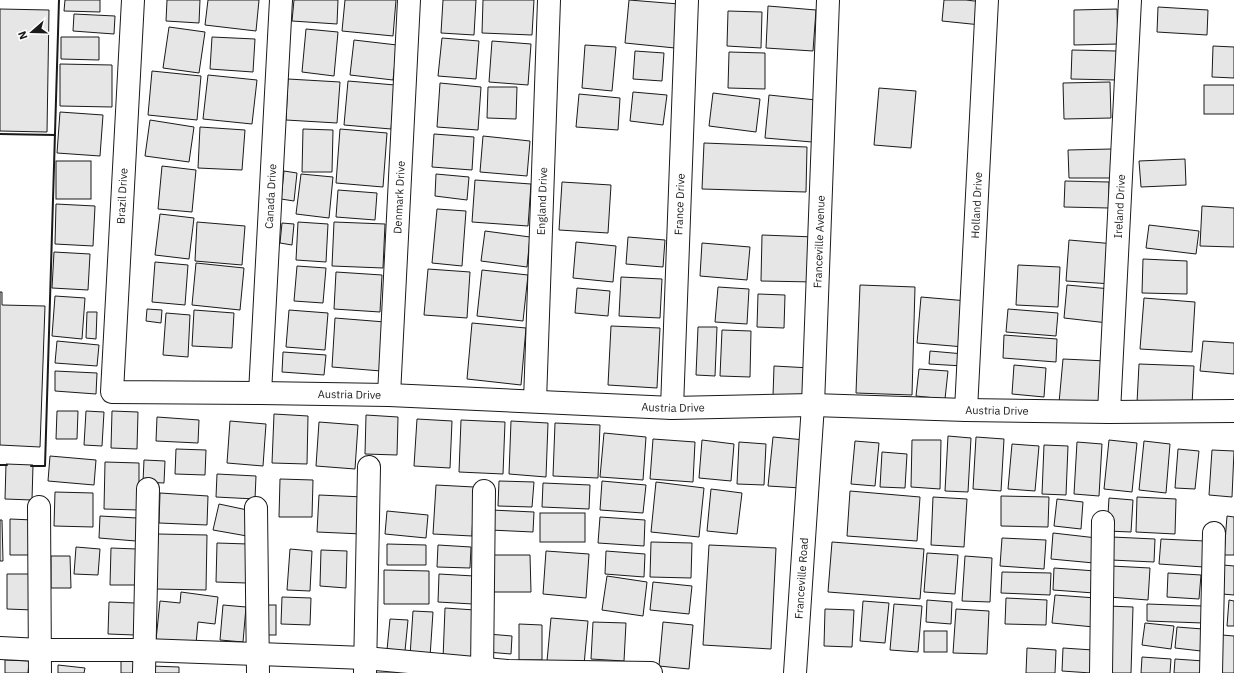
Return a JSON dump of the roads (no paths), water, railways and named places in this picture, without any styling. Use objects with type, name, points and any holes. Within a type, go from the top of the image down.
[{"type":"street","name":"Brazil Drive","points":[[112,392],[133,0]]},
{"type":"street","name":"Canada Drive","points":[[260,393],[281,0]]},
{"type":"street","name":"Denmark Drive","points":[[390,395],[409,0]]},
{"type":"street","name":"England Drive","points":[[535,401],[549,0]]},
{"type":"street","name":"France Drive","points":[[672,408],[688,0]]},
{"type":"street","name":"Franceville Avenue","points":[[808,483],[813,405],[828,0]]},
{"type":"street","name":"Holland Drive","points":[[966,410],[987,0]]},
{"type":"street","name":"Ireland Drive","points":[[1108,412],[1130,0]]},
{"type":"street","name":"Austria Drive","points":[[112,392],[390,395],[672,408],[813,405],[966,410],[1108,412],[1234,411]]},
{"type":"street","points":[[365,666],[369,467]]},
{"type":"street","name":"Franceville Road","points":[[795,673],[808,483]]},
{"type":"street","points":[[144,673],[148,489]]},
{"type":"street","points":[[482,671],[484,491]]},
{"type":"street","points":[[39,507],[40,673]]},
{"type":"street","points":[[256,508],[258,664]]},
{"type":"street","points":[[1101,673],[1103,522]]},
{"type":"street","points":[[1211,673],[1214,533]]},
{"type":"street","points":[[0,648],[41,650],[144,650],[258,664],[365,666],[482,671],[651,673]]}]
